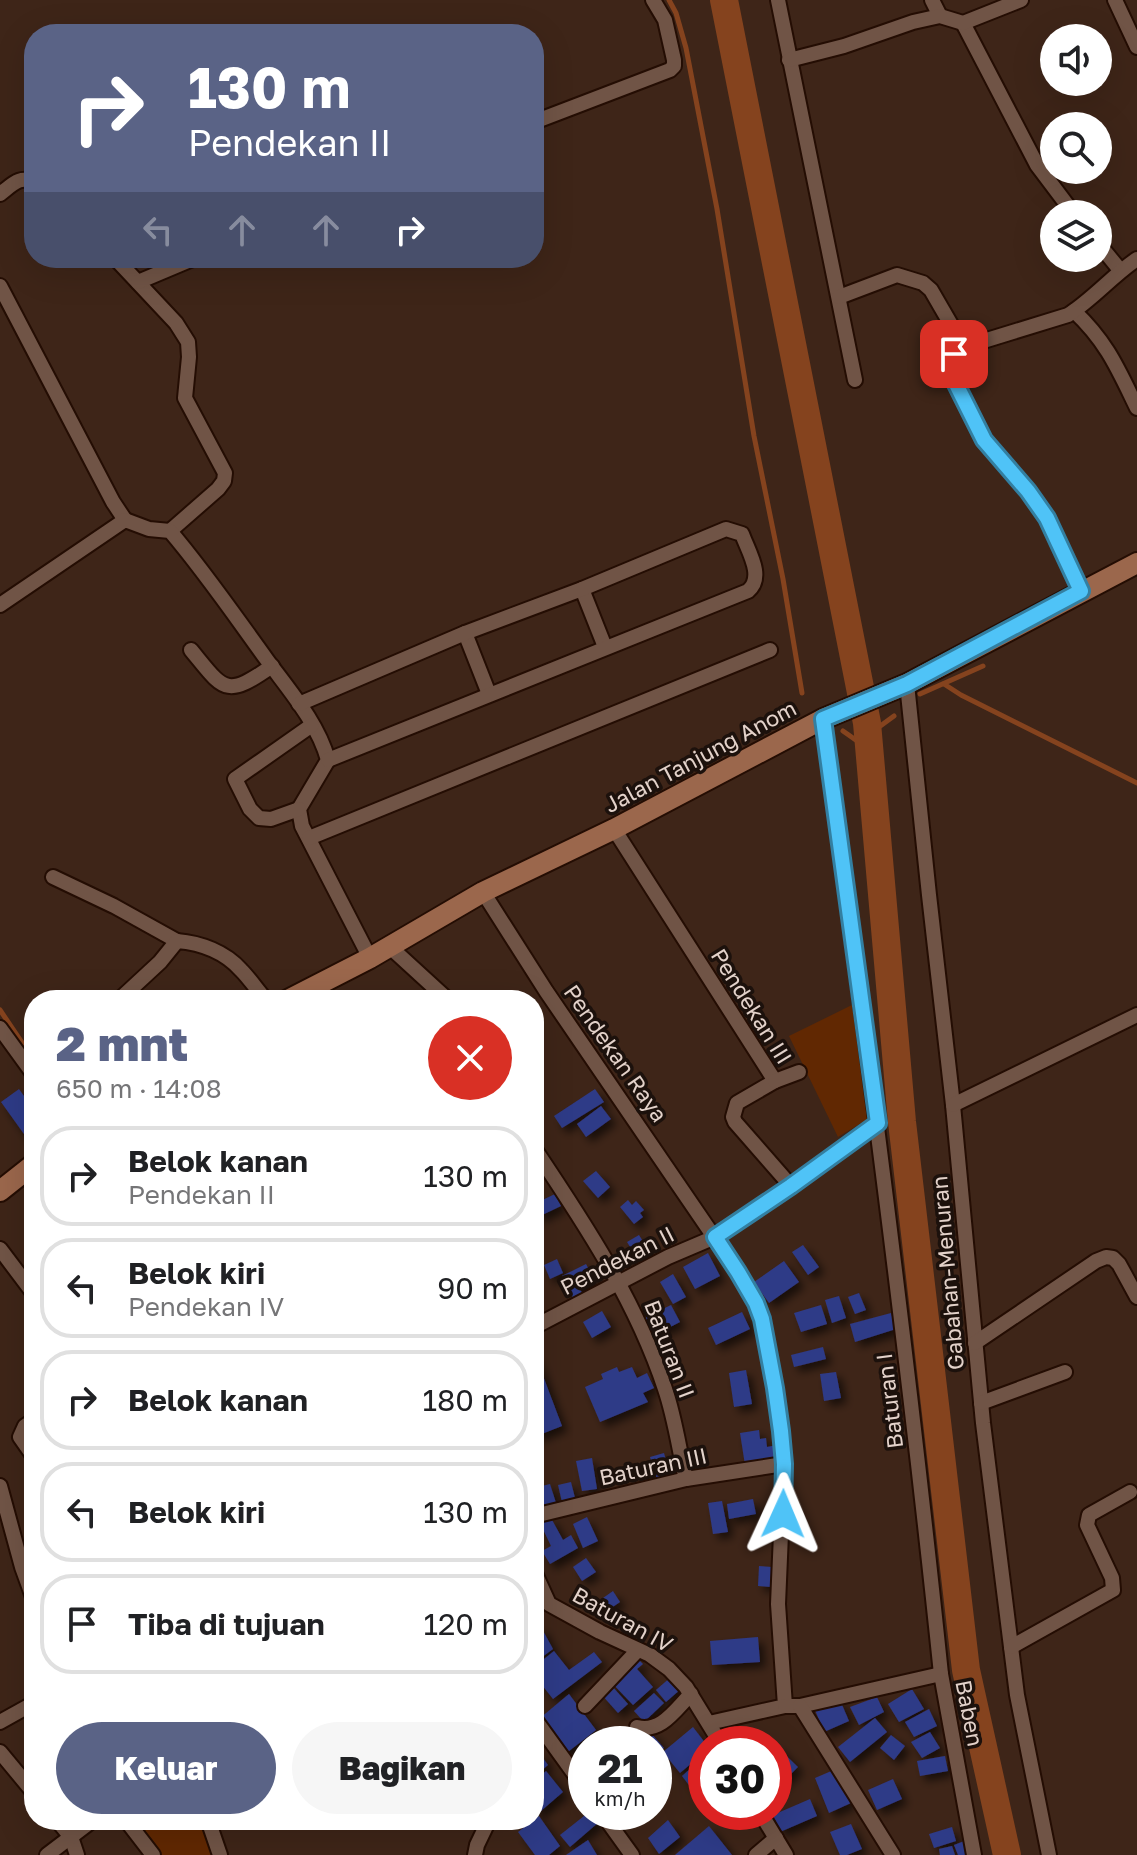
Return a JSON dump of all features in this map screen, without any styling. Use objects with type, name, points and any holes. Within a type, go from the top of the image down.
[{"type":"main road","name":"Jalan Tanjung Anom","points":[[308,990],[370,958],[483,892],[614,829],[830,716],[907,684],[1137,563]]},
{"type":"main road","points":[[0,1191],[24,1172]]},
{"type":"street","points":[[544,118],[674,66],[665,20],[653,0]]},
{"type":"street","points":[[778,0],[855,380]]},
{"type":"street","points":[[932,0],[940,16]]},
{"type":"street","points":[[789,60],[940,16],[963,23],[1021,0]]},
{"type":"street","points":[[1115,0],[1137,47]]},
{"type":"street","points":[[963,23],[1037,165],[1063,200]]},
{"type":"street","points":[[0,194],[24,179]]},
{"type":"street","points":[[1081,591],[1047,518],[984,440],[948,368],[954,354],[964,347],[1068,315],[1137,259]]},
{"type":"street","points":[[1112,260],[1120,270]]},
{"type":"street","points":[[125,268],[176,323],[188,342],[185,398],[225,473],[218,489],[170,531]]},
{"type":"street","points":[[138,282],[171,268]]},
{"type":"street","points":[[839,297],[897,275],[923,283],[931,290],[964,347]]},
{"type":"street","points":[[0,286],[125,520],[149,529],[170,531],[299,704],[325,748],[328,760]]},
{"type":"street","points":[[1074,311],[1100,338],[1112,356],[1137,408]]},
{"type":"street","points":[[0,605],[125,520]]},
{"type":"street","points":[[299,704],[465,633],[582,589],[726,529],[742,534],[757,576],[755,585],[748,591],[328,760],[299,809],[302,826],[370,958]]},
{"type":"street","points":[[582,589],[605,647]]},
{"type":"street","points":[[465,633],[489,694]]},
{"type":"street","points":[[191,650],[224,685],[241,686],[272,666]]},
{"type":"street","points":[[309,838],[770,650]]},
{"type":"street","name":"Gabahan-Menuran","points":[[907,684],[953,1105],[981,1403],[1017,1695],[1049,1855]]},
{"type":"street","name":"Baturan I","points":[[830,716],[941,1674]]},
{"type":"street","points":[[299,809],[271,819],[259,818],[250,809],[235,779],[312,725]]},
{"type":"street","name":"Pendekan III","points":[[614,829],[775,1081],[737,1103],[733,1117],[791,1186]]},
{"type":"street","points":[[53,877],[177,941],[204,947],[231,961],[258,990]]},
{"type":"street","name":"Pendekan Raya","points":[[483,892],[756,1303],[775,1388],[784,1464],[778,1604],[792,1706]]},
{"type":"street","points":[[130,990],[177,941]]},
{"type":"street","points":[[389,946],[437,990]]},
{"type":"street","points":[[953,1105],[1137,1015]]},
{"type":"street","points":[[0,1028],[24,1058]]},
{"type":"street","points":[[775,1081],[799,1072]]},
{"type":"street","name":"Pendekan II","points":[[544,1322],[668,1257],[715,1237],[878,1123]]},
{"type":"street","name":"Baturan II","points":[[544,1163],[620,1282],[667,1392],[686,1479]]},
{"type":"street","points":[[0,1249],[24,1281]]},
{"type":"street","points":[[975,1343],[1106,1257],[1113,1258],[1119,1264],[1137,1297]]},
{"type":"street","points":[[981,1403],[1065,1372]]},
{"type":"street","name":"Baturan III","points":[[544,1514],[686,1479],[784,1464]]},
{"type":"street","points":[[0,1486],[24,1572]]},
{"type":"street","points":[[1011,1647],[1113,1590],[1112,1578],[1087,1521],[1089,1515],[1130,1492]]},
{"type":"street","name":"Baturan IV","points":[[544,1593],[549,1604],[650,1655],[669,1669],[691,1694],[711,1726]]},
{"type":"street","points":[[544,1607],[549,1604]]},
{"type":"street","points":[[585,1706],[638,1650]]},
{"type":"street","name":"Baben","points":[[709,1723],[941,1674],[974,1855]]},
{"type":"street","points":[[655,1726],[691,1694]]},
{"type":"street","points":[[792,1706],[893,1855]]},
{"type":"street","points":[[0,1722],[24,1709]]},
{"type":"street","points":[[544,1732],[568,1765]]},
{"type":"street","points":[[0,1752],[24,1781]]},
{"type":"street","points":[[65,1830],[77,1855]]},
{"type":"street","points":[[47,1855],[80,1830]]},
{"type":"street","points":[[134,1830],[153,1855]]},
{"type":"street","points":[[211,1830],[220,1855]]},
{"type":"street","points":[[475,1855],[484,1830]]},
{"type":"street","points":[[614,1830],[632,1855]]},
{"type":"street","points":[[771,1830],[786,1855]]},
{"type":"street","points":[[756,1855],[776,1838]]},
{"type":"shaded area","points":[[852,1005],[868,1119],[838,1137],[789,1036]]},
{"type":"shaded area","points":[[138,1830],[208,1830],[216,1855],[158,1855]]},
{"type":"building","points":[[19,1089],[24,1096],[24,1134],[1,1102]]},
{"type":"building","points":[[595,1089],[604,1102],[562,1128],[554,1116]]},
{"type":"building","points":[[601,1106],[611,1119],[586,1137],[577,1124]]},
{"type":"building","points":[[596,1171],[610,1187],[598,1198],[583,1181]]},
{"type":"building","points":[[555,1194],[561,1206],[544,1214],[544,1199]]},
{"type":"building","points":[[628,1200],[632,1205],[636,1201],[644,1210],[640,1213],[643,1217],[634,1224],[620,1207]]},
{"type":"building","points":[[639,1235],[651,1254],[639,1261],[627,1242]]},
{"type":"building","points":[[803,1245],[819,1267],[808,1275],[792,1252]]},
{"type":"building","points":[[708,1253],[720,1276],[695,1289],[683,1267]]},
{"type":"building","points":[[557,1259],[563,1273],[550,1279],[544,1265]]},
{"type":"building","points":[[784,1261],[799,1282],[769,1303],[754,1282]]},
{"type":"building","points":[[586,1264],[595,1281],[580,1289],[582,1293],[573,1298],[562,1276]]},
{"type":"building","points":[[673,1274],[686,1297],[673,1304],[660,1282]]},
{"type":"building","points":[[859,1293],[866,1310],[855,1314],[848,1297]]},
{"type":"building","points":[[839,1296],[846,1318],[832,1323],[825,1300]]},
{"type":"building","points":[[671,1305],[680,1322],[653,1336],[644,1318]]},
{"type":"building","points":[[821,1305],[827,1324],[801,1332],[794,1313]]},
{"type":"building","points":[[602,1311],[611,1327],[592,1338],[583,1322]]},
{"type":"building","points":[[742,1312],[750,1329],[716,1345],[708,1328]]},
{"type":"building","points":[[891,1313],[896,1329],[855,1342],[850,1324]]},
{"type":"building","points":[[823,1347],[826,1359],[794,1367],[791,1355]]},
{"type":"building","points":[[617,1367],[619,1372],[632,1367],[637,1378],[647,1373],[654,1388],[643,1393],[648,1402],[600,1422],[585,1387],[603,1379],[601,1374]]},
{"type":"building","points":[[746,1370],[752,1404],[734,1407],[729,1373]]},
{"type":"building","points":[[836,1372],[841,1398],[824,1401],[820,1374]]},
{"type":"building","points":[[544,1378],[562,1426],[544,1433]]},
{"type":"building","points":[[759,1430],[760,1439],[766,1438],[767,1447],[777,1445],[780,1459],[745,1465],[740,1433]]},
{"type":"building","points":[[664,1453],[670,1475],[657,1480],[650,1457]]},
{"type":"building","points":[[592,1458],[597,1489],[582,1491],[576,1461]]},
{"type":"building","points":[[571,1482],[575,1498],[562,1502],[558,1485]]},
{"type":"building","points":[[550,1484],[556,1503],[544,1506],[544,1486]]},
{"type":"building","points":[[753,1499],[756,1514],[729,1519],[727,1504]]},
{"type":"building","points":[[722,1501],[728,1532],[713,1534],[708,1503]]},
{"type":"building","points":[[587,1517],[598,1541],[583,1548],[573,1524]]},
{"type":"building","points":[[551,1518],[563,1540],[571,1535],[578,1548],[550,1564],[544,1554],[544,1550],[551,1546],[544,1531],[544,1521]]},
{"type":"building","points":[[586,1558],[596,1572],[582,1581],[573,1567]]},
{"type":"building","points":[[759,1566],[772,1567],[771,1587],[758,1586]]},
{"type":"building","points":[[613,1591],[620,1602],[601,1615],[593,1605]]},
{"type":"building","points":[[544,1632],[553,1649],[544,1656]]},
{"type":"building","points":[[758,1637],[760,1662],[712,1665],[710,1641]]},
{"type":"building","points":[[554,1651],[569,1670],[594,1652],[602,1662],[553,1699],[544,1688],[544,1659]]},
{"type":"building","points":[[637,1658],[643,1664],[637,1669],[653,1687],[633,1705],[611,1682]]},
{"type":"building","points":[[672,1676],[682,1688],[666,1702],[656,1690]]},
{"type":"building","points":[[611,1685],[628,1704],[618,1713],[601,1694]]},
{"type":"building","points":[[912,1689],[924,1709],[899,1722],[888,1704]]},
{"type":"building","points":[[654,1693],[664,1703],[644,1722],[634,1711]]},
{"type":"building","points":[[569,1694],[593,1726],[568,1726],[568,1752],[564,1755],[544,1724],[544,1715]]},
{"type":"building","points":[[877,1697],[884,1712],[859,1725],[850,1707]]},
{"type":"building","points":[[840,1700],[849,1721],[824,1732],[815,1710]]},
{"type":"building","points":[[929,1709],[937,1726],[914,1737],[905,1722]]},
{"type":"building","points":[[875,1718],[887,1732],[850,1762],[838,1747]]},
{"type":"building","points":[[688,1731],[688,1766],[680,1773],[672,1763],[672,1744]]},
{"type":"building","points":[[930,1732],[940,1748],[922,1758],[911,1742]]},
{"type":"building","points":[[891,1735],[905,1746],[894,1760],[880,1748]]},
{"type":"building","points":[[945,1756],[948,1771],[920,1776],[917,1761]]},
{"type":"building","points":[[836,1769],[851,1803],[829,1813],[815,1778]]},
{"type":"building","points":[[546,1771],[563,1792],[544,1808]]},
{"type":"building","points":[[893,1779],[902,1799],[877,1810],[868,1790]]},
{"type":"building","points":[[810,1799],[817,1816],[792,1827],[792,1807]]},
{"type":"building","points":[[544,1823],[560,1846],[549,1855],[535,1855],[518,1832],[544,1830]]},
{"type":"building","points":[[851,1824],[862,1849],[840,1855],[830,1832]]},
{"type":"building","points":[[672,1826],[680,1837],[659,1854],[648,1838],[657,1830],[672,1830]]},
{"type":"building","points":[[952,1827],[956,1841],[934,1848],[929,1834]]},
{"type":"building","points":[[568,1829],[590,1830],[570,1847],[560,1835]]},
{"type":"building","points":[[704,1830],[712,1830],[732,1855],[675,1855]]},
{"type":"building","points":[[588,1840],[597,1855],[566,1855]]},
{"type":"building","points":[[967,1840],[971,1855],[958,1855],[954,1845]]},
{"type":"building","points":[[952,1846],[955,1855],[940,1855],[939,1849]]},
{"type":"waterway","points":[[669,0],[686,48],[717,209],[754,436],[802,693]]},
{"type":"waterway","points":[[724,0],[867,723],[902,1122],[966,1670],[1007,1855]]},
{"type":"waterway","points":[[920,694],[983,666]]},
{"type":"waterway","points":[[944,684],[1137,783]]},
{"type":"waterway","points":[[868,735],[894,716]]},
{"type":"waterway","points":[[843,731],[870,750]]},
{"type":"waterway","points":[[0,1010],[24,1046]]},
{"type":"route","points":[[783,1514],[781,1431],[762,1319],[756,1303],[715,1237],[878,1123],[823,719],[907,684],[1081,591],[1047,518],[984,440],[948,368],[954,354]]}]
